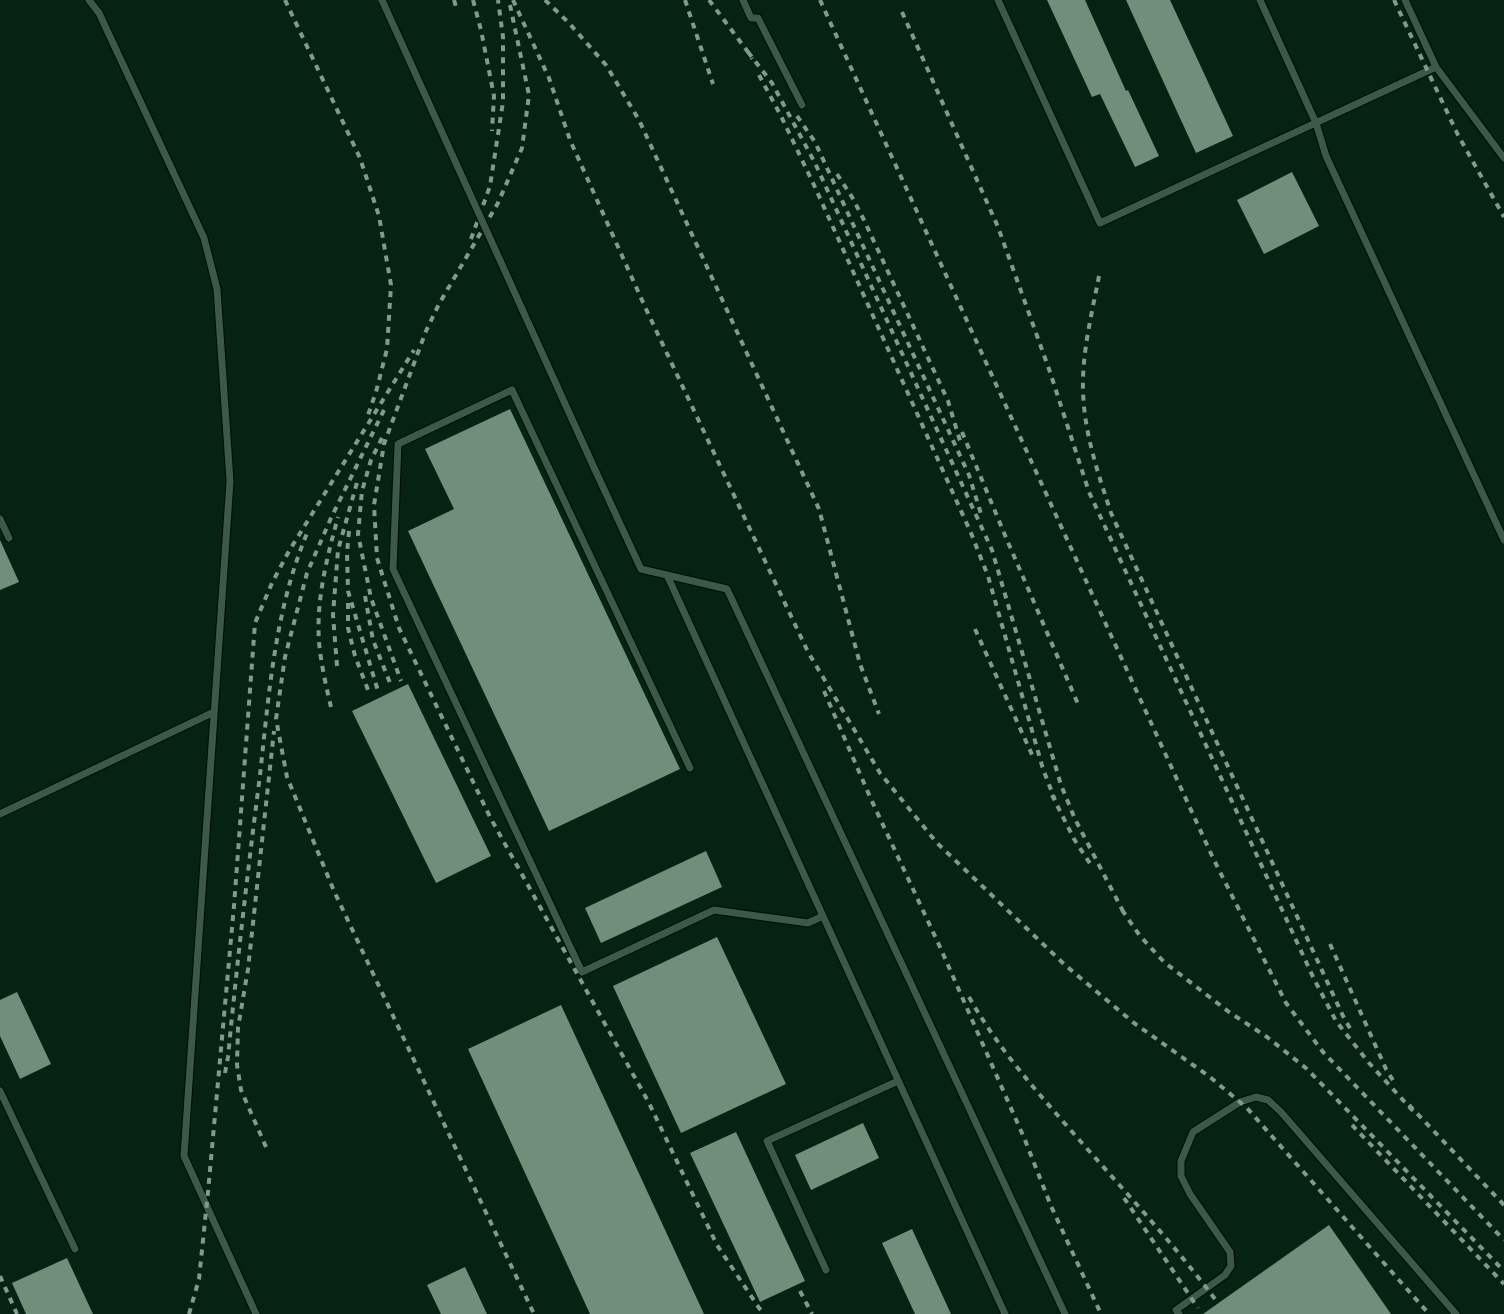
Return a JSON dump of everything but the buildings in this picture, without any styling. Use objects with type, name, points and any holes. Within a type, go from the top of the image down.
[{"type":"lane","points":[[89,0],[99,13],[204,238],[216,289],[230,481],[184,1156],[256,1314]]},
{"type":"lane","points":[[382,0],[641,569],[727,589],[1065,1314]]},
{"type":"lane","points":[[742,0],[750,18],[758,18],[802,105]]},
{"type":"lane","points":[[998,0],[1100,223],[1436,67]]},
{"type":"lane","points":[[1260,0],[1316,123],[1326,156],[1504,540]]},
{"type":"lane","points":[[1405,0],[1436,67],[1504,158]]},
{"type":"lane","points":[[690,768],[512,390],[398,444],[393,569],[582,972],[714,910],[808,923],[823,916]]},
{"type":"lane","points":[[0,519],[8,538]]},
{"type":"lane","points":[[667,575],[1005,1314]]},
{"type":"lane","points":[[0,814],[214,712]]},
{"type":"lane","points":[[826,1270],[767,1141],[898,1081]]},
{"type":"lane","points":[[0,1092],[75,1250]]},
{"type":"lane","points":[[1179,1314],[1176,1310],[1225,1275],[1231,1266],[1230,1252],[1190,1194],[1181,1176],[1181,1161],[1192,1132],[1240,1102],[1256,1097],[1268,1100],[1281,1112],[1456,1314]]},
{"type":"railway","points":[[285,0],[360,158],[379,216],[391,285],[387,349],[368,415]]},
{"type":"railway","points":[[454,0],[457,10]]},
{"type":"railway","points":[[473,0],[494,96],[492,131]]},
{"type":"railway","points":[[471,239],[490,186],[503,102],[503,37],[498,0]]},
{"type":"railway","points":[[513,0],[549,78],[570,140],[646,309],[808,652],[880,773],[937,843],[1065,965],[1134,1023],[1210,1077],[1247,1108],[1429,1314]]},
{"type":"railway","points":[[545,0],[569,23],[606,65],[639,120],[819,509],[860,664],[879,714]]},
{"type":"railway","points":[[685,0],[713,84]]},
{"type":"railway","points":[[709,0],[752,59]]},
{"type":"railway","points":[[820,0],[1213,858],[1286,1003],[1323,1052],[1504,1240]]},
{"type":"railway","points":[[1394,0],[1458,135],[1504,217]]},
{"type":"railway","points":[[510,5],[529,95],[522,148],[498,203],[439,304],[426,331],[384,444],[374,505],[377,558],[399,628],[490,817],[649,1103],[717,1245],[765,1314]]},
{"type":"railway","points":[[902,12],[998,227],[1050,372],[1089,492],[1314,979],[1336,1021],[1369,1063],[1413,1111]]},
{"type":"railway","points":[[748,52],[772,83],[815,163],[992,550],[1061,785],[1075,819],[1125,915]]},
{"type":"railway","points":[[759,75],[814,185],[971,533],[988,576],[1043,769],[1055,800]]},
{"type":"railway","points":[[797,116],[815,142],[969,475],[982,517]]},
{"type":"railway","points":[[837,174],[864,220],[948,401],[961,444]]},
{"type":"railway","points":[[1099,276],[1086,347],[1083,390],[1089,437],[1111,513],[1352,1032]]},
{"type":"railway","points":[[189,1314],[199,1279],[208,1192],[234,906],[255,623],[272,583],[289,551],[414,350]]},
{"type":"railway","points":[[384,410],[331,518],[307,573],[285,657],[276,719],[287,777],[334,891],[534,1314]]},
{"type":"railway","points":[[962,432],[1078,704]]},
{"type":"railway","points":[[382,438],[371,460],[362,491],[358,534],[371,598],[401,681]]},
{"type":"railway","points":[[337,666],[333,615],[338,550],[358,479]]},
{"type":"railway","points":[[331,707],[319,642],[319,610],[323,579],[338,517]]},
{"type":"railway","points":[[225,1073],[270,682],[288,590],[308,531]]},
{"type":"railway","points":[[349,531],[347,553],[348,591],[378,691]]},
{"type":"railway","points":[[365,596],[373,640],[390,683]]},
{"type":"railway","points":[[348,603],[348,628],[355,656],[370,695]]},
{"type":"railway","points":[[975,629],[1034,759]]},
{"type":"railway","points":[[824,691],[870,797],[940,947],[1025,1140],[1051,1206],[1101,1314]]},
{"type":"railway","points":[[266,1147],[241,1090],[237,1065],[238,1028],[248,969],[274,731]]},
{"type":"railway","points":[[1052,795],[1074,839],[1091,865]]},
{"type":"railway","points":[[1122,910],[1140,936],[1164,962],[1229,1012],[1267,1037],[1307,1069],[1504,1271]]},
{"type":"railway","points":[[1330,944],[1386,1069],[1394,1082]]},
{"type":"railway","points":[[969,997],[1002,1048],[1027,1080],[1161,1232],[1215,1299]]},
{"type":"railway","points":[[1409,1105],[1504,1205]]},
{"type":"railway","points":[[1352,1125],[1504,1284]]},
{"type":"railway","points":[[1124,1198],[1198,1308]]},
{"type":"railway","points":[[0,1276],[17,1314]]},
{"type":"railway","points":[[800,1291],[812,1314]]}]
